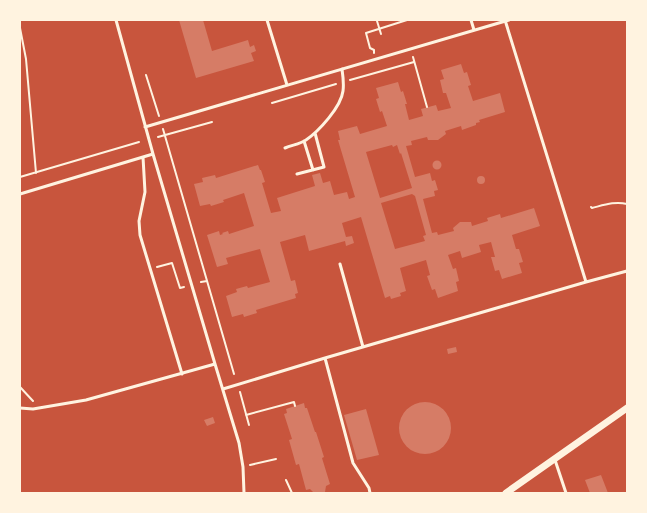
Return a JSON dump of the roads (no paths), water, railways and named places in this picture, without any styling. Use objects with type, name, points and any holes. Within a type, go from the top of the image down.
[{"type":"street","points":[[506,493],[627,408]]},
{"type":"lane","points":[[116,20],[145,127],[239,443],[243,467],[244,493]]},
{"type":"lane","points":[[268,20],[287,85]]},
{"type":"lane","points":[[471,20],[474,30]]},
{"type":"lane","points":[[145,127],[509,20]]},
{"type":"lane","points":[[505,21],[586,282]]},
{"type":"lane","points":[[285,148],[304,141],[315,133],[333,113],[339,104],[343,92],[342,69]]},
{"type":"lane","points":[[297,174],[324,167],[315,133]]},
{"type":"lane","points":[[304,141],[312,170]]},
{"type":"lane","points":[[20,194],[153,154]]},
{"type":"lane","points":[[143,157],[145,192],[139,221],[140,235],[182,374]]},
{"type":"lane","points":[[340,264],[363,347]]},
{"type":"lane","points":[[223,389],[627,270]]},
{"type":"lane","points":[[325,358],[353,463],[369,488],[370,493]]},
{"type":"lane","points":[[21,408],[34,409],[86,400],[215,364]]},
{"type":"lane","points":[[555,458],[566,493]]}]
